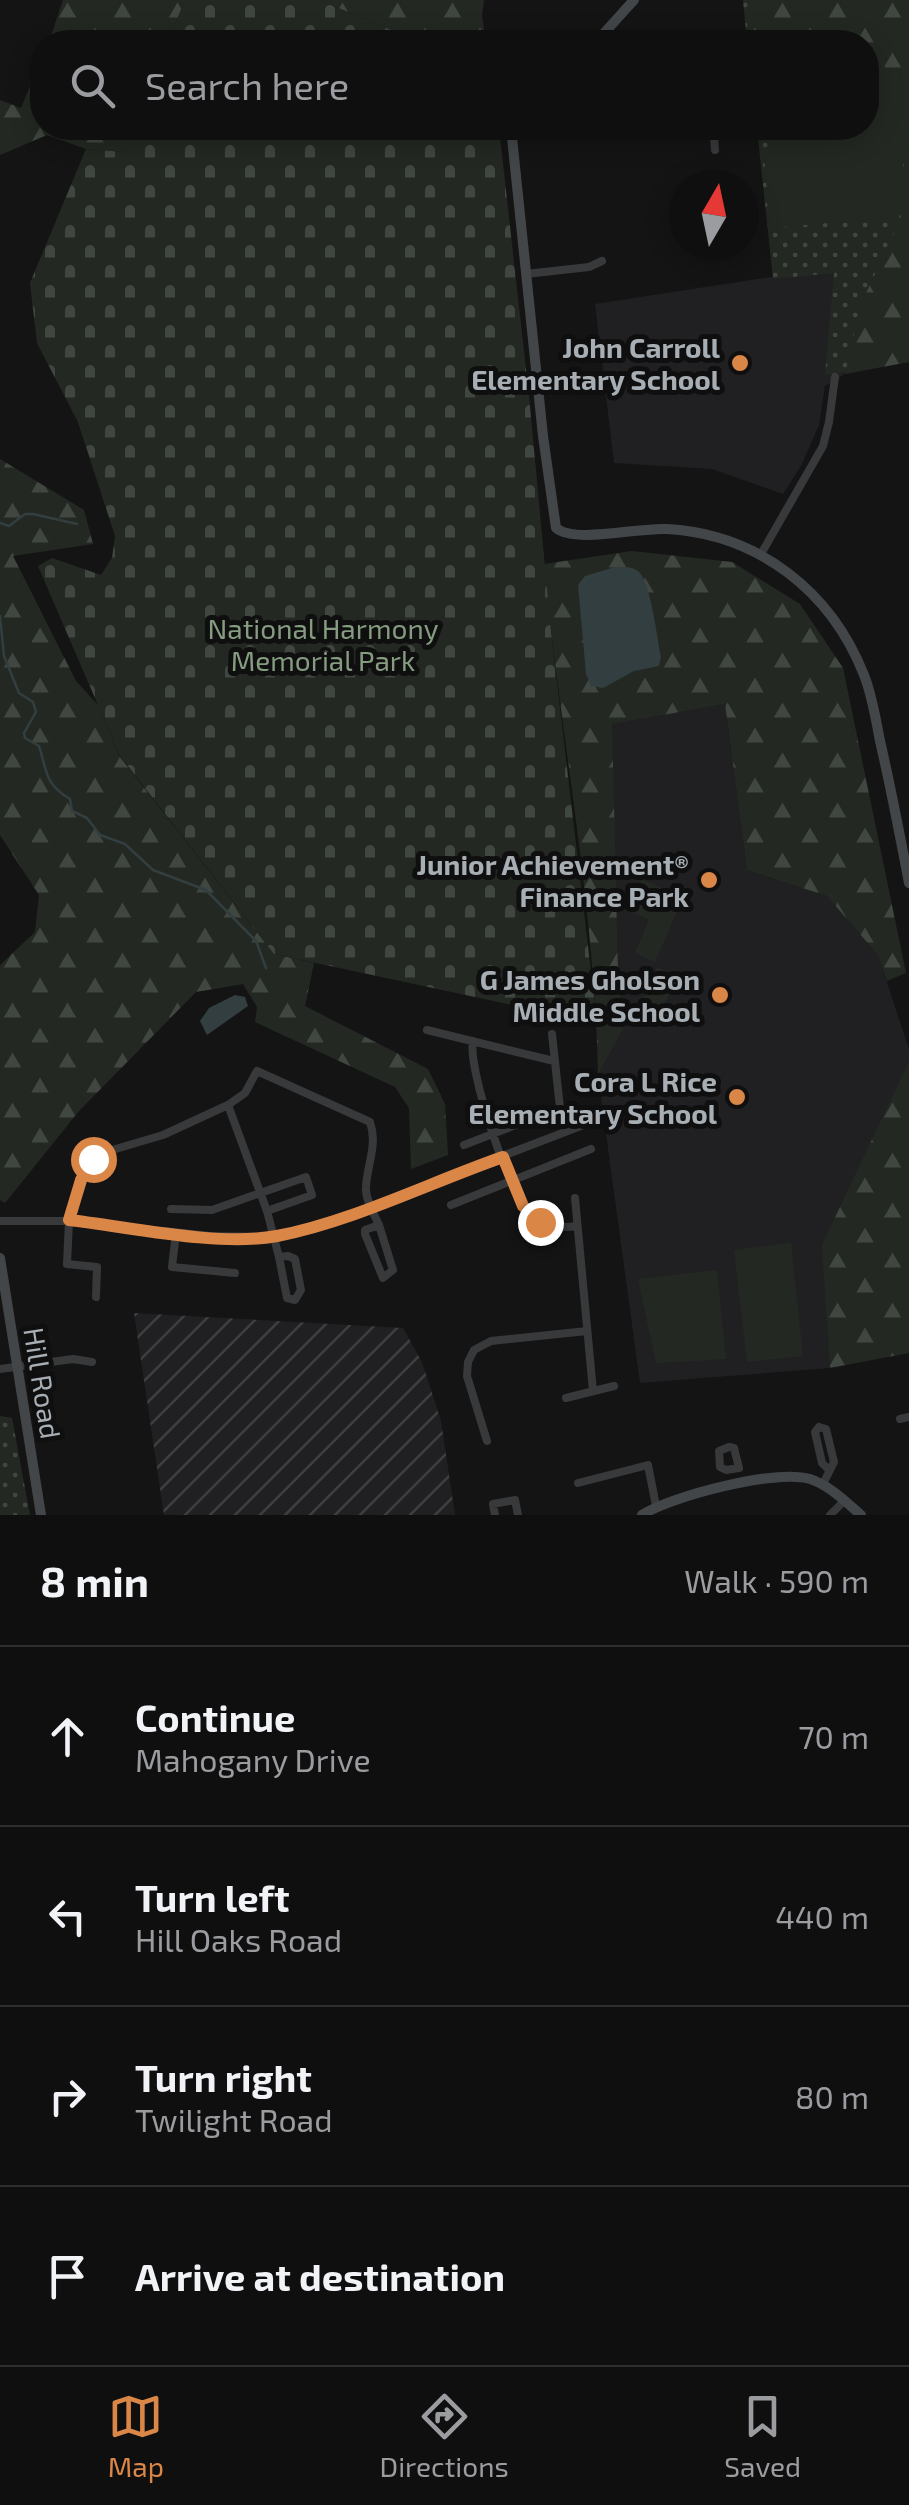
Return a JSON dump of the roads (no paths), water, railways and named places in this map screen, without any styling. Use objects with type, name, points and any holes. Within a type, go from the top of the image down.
[{"type":"street","points":[[609,30],[634,0]]},
{"type":"street","points":[[512,140],[553,520],[558,530],[568,535],[672,529],[718,537],[761,554],[814,594],[852,649],[864,677],[904,830],[909,883]]},
{"type":"street","points":[[714,140],[715,150]]},
{"type":"street","points":[[526,274],[589,267],[602,260]]},
{"type":"street","points":[[761,554],[822,446],[830,422],[835,377]]},
{"type":"street","points":[[427,1030],[554,1061]]},
{"type":"street","points":[[464,1145],[560,1108],[552,1034]]},
{"type":"street","points":[[473,1040],[472,1065],[494,1135],[523,1206],[535,1220],[556,1227],[577,1226]]},
{"type":"street","points":[[96,1296],[97,1268],[67,1264],[69,1220],[86,1167],[96,1156],[164,1135],[243,1096],[255,1073],[260,1071],[365,1118],[373,1132],[372,1165],[366,1189],[393,1263],[392,1270],[383,1278],[365,1234],[365,1230],[379,1225]]},
{"type":"street","points":[[228,1104],[275,1236],[279,1258],[287,1298],[295,1300],[301,1290],[295,1259],[279,1258]]},
{"type":"street","points":[[0,1221],[69,1220],[230,1238],[275,1236],[327,1223],[586,1124]]},
{"type":"street","points":[[451,1205],[591,1150]]},
{"type":"street","points":[[171,1209],[212,1210],[306,1177],[312,1194],[267,1210]]},
{"type":"street","points":[[575,1198],[592,1392]]},
{"type":"street","points":[[176,1233],[172,1267],[235,1272]]},
{"type":"street","name":"Hill Road","points":[[0,1258],[41,1515]]},
{"type":"street","points":[[486,1441],[468,1376],[468,1359],[474,1350],[492,1341],[588,1332]]},
{"type":"street","points":[[0,1369],[72,1359],[92,1362]]},
{"type":"street","points":[[566,1398],[614,1386]]},
{"type":"street","points":[[823,1484],[834,1462],[826,1429],[819,1426],[814,1432],[822,1463],[829,1470]]},
{"type":"street","points":[[578,1483],[648,1465],[656,1506]]},
{"type":"street","points":[[740,1468],[744,1484]]},
{"type":"street","points":[[642,1515],[656,1506],[773,1477],[796,1476],[823,1484],[861,1515]]},
{"type":"street","points":[[495,1515],[493,1504],[515,1500],[518,1515]]},
{"type":"street","points":[[830,1515],[844,1501]]},
{"type":"waterway","points":[[0,523],[9,526],[25,514],[33,514],[77,524]]},
{"type":"waterway","points":[[0,616],[4,656],[19,693],[33,702],[36,712],[25,738],[39,746],[48,776],[55,788],[70,799],[72,811],[87,818],[100,835],[125,844],[153,870],[206,890],[256,941],[266,968]]},
{"type":"place","name":"John Carroll Elementary School","points":[[740,363]]},
{"type":"place","name":"Junior Achievement® Finance Park","points":[[709,880]]},
{"type":"place","name":"G James Gholson Middle School","points":[[720,995]]},
{"type":"place","name":"Cora L Rice Elementary School","points":[[737,1097]]},
{"type":"park label","name":"National Harmony Memorial Park","points":[[323,644]]}]
